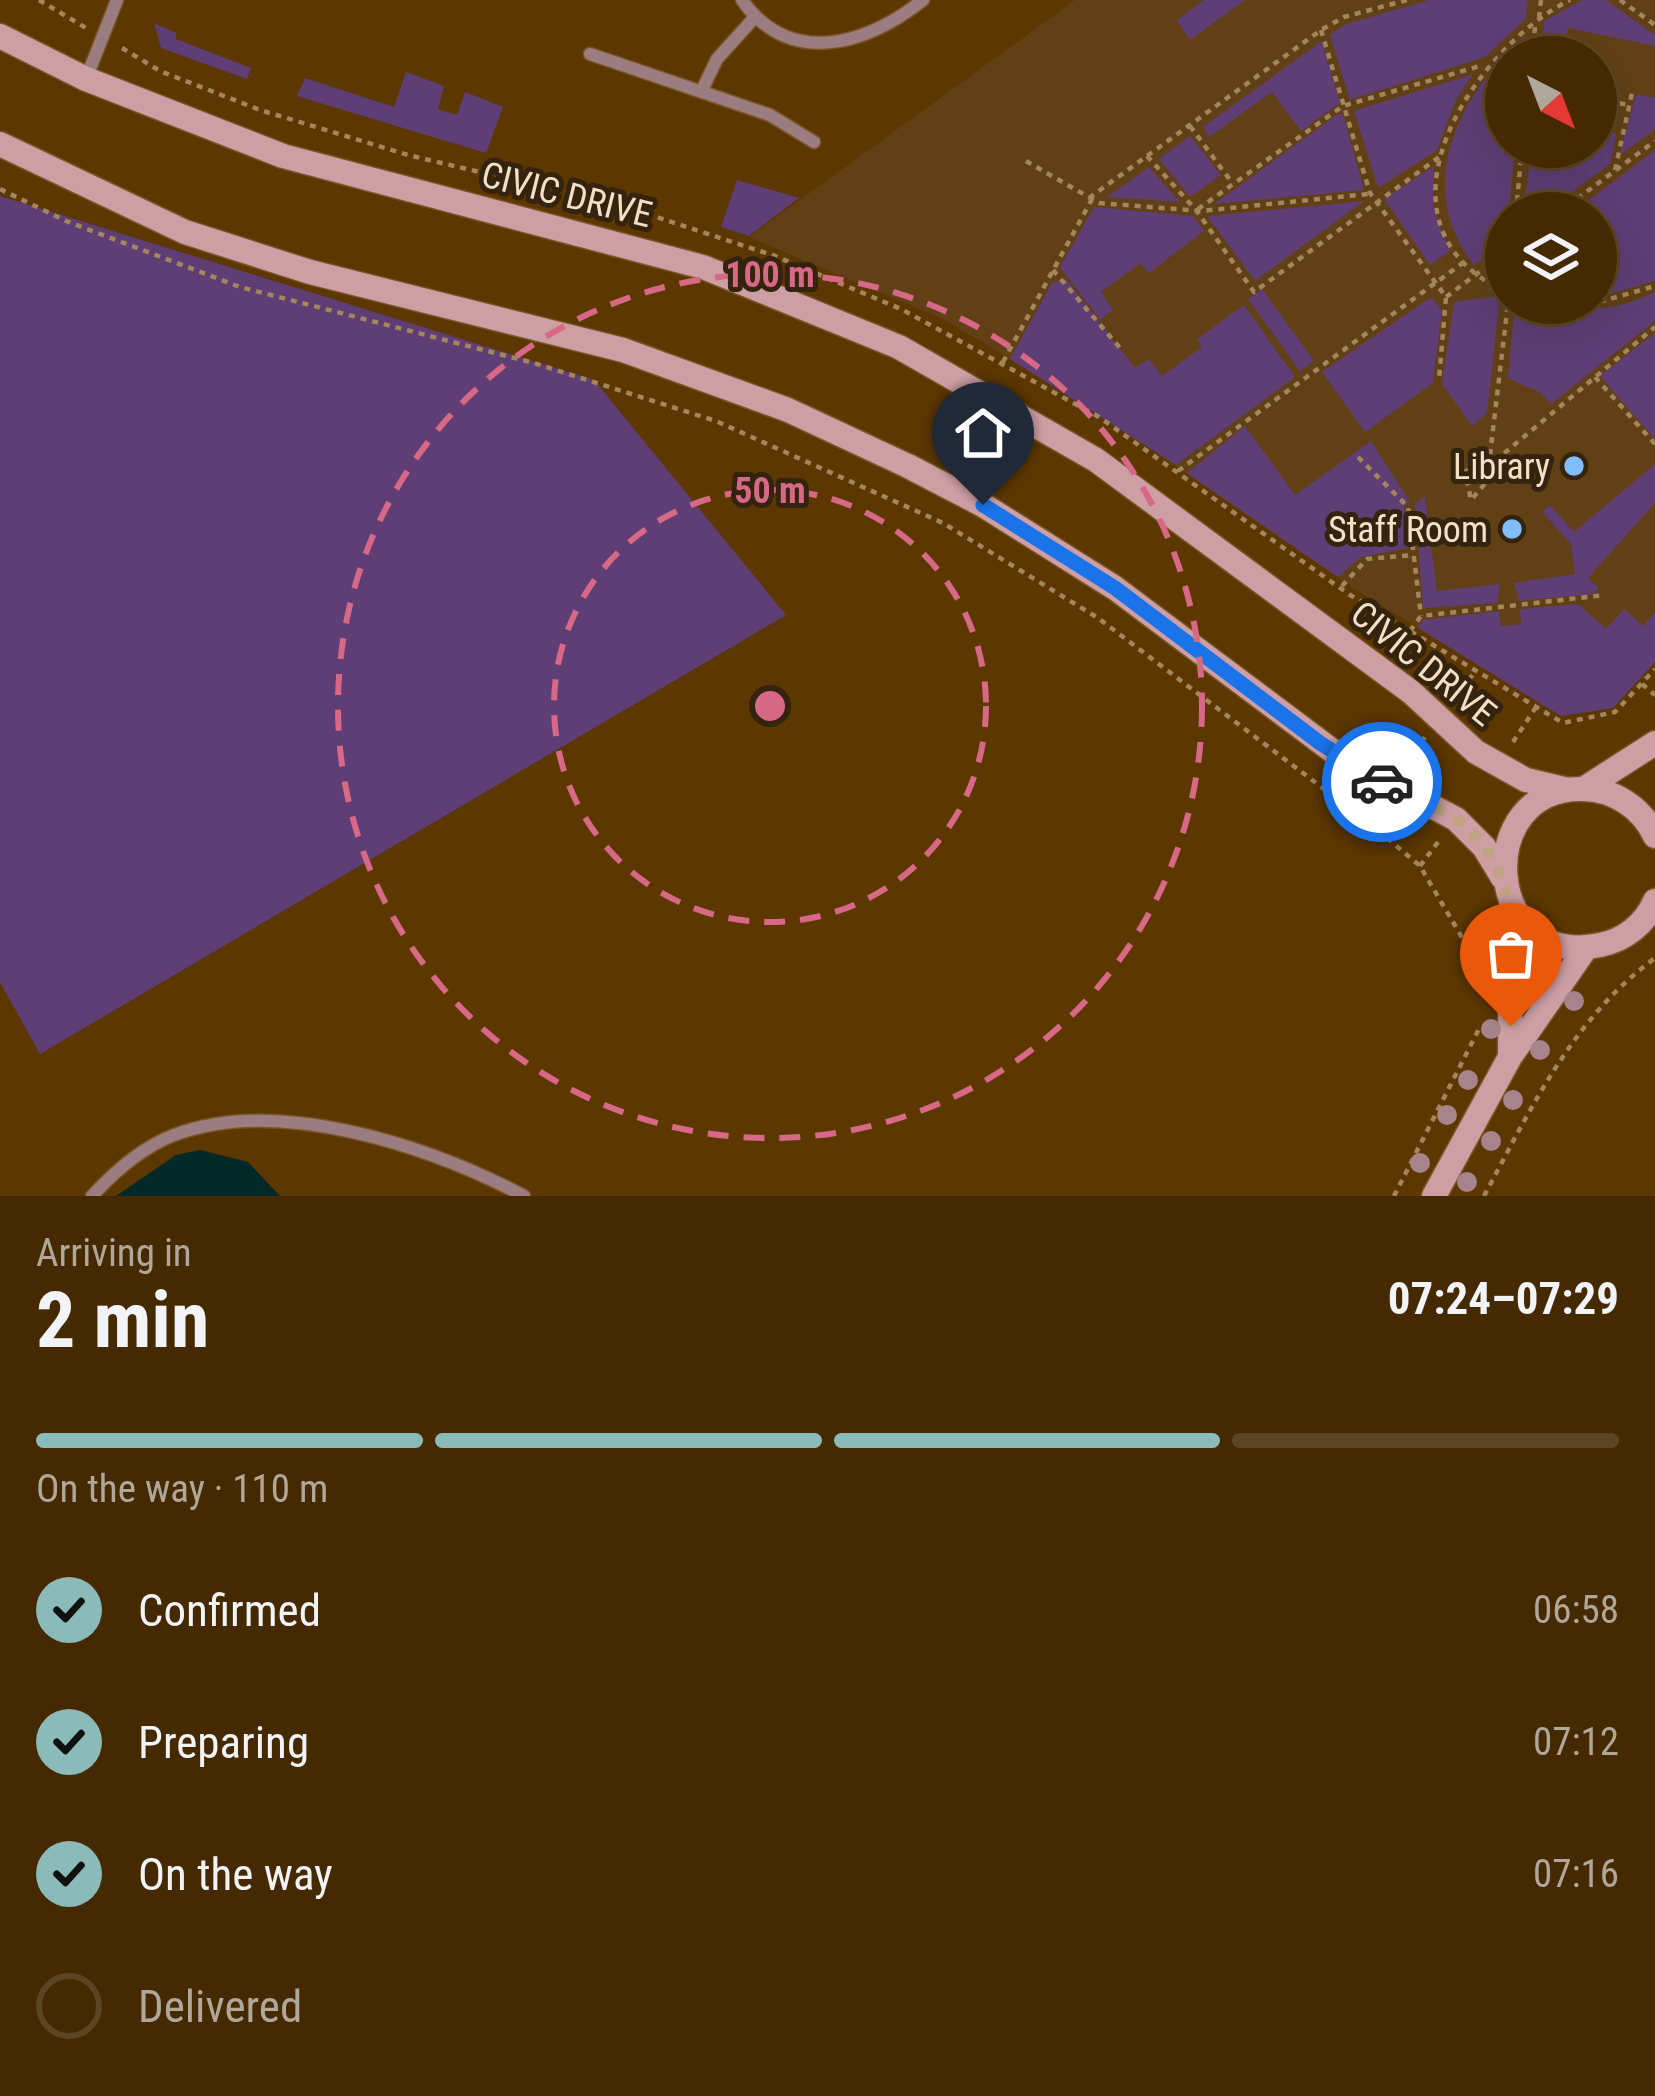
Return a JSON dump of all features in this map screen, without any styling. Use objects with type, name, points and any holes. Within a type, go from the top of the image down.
[{"type":"main road","name":"CIVIC DRIVE","points":[[0,36],[86,79],[283,156],[703,267],[899,347],[1096,460],[1497,766],[1632,806],[1655,836]]},
{"type":"main road","points":[[0,144],[112,201],[258,257],[623,350],[788,410],[927,476],[1034,536],[1115,588],[1346,761],[1456,819],[1484,847],[1503,878],[1511,905],[1510,1057]]},
{"type":"main road","points":[[1503,878],[1512,832],[1526,812],[1577,789],[1655,743]]},
{"type":"main road","points":[[1511,905],[1542,938],[1586,948],[1634,931],[1655,901]]},
{"type":"main road","points":[[1434,1196],[1510,1057],[1586,948]]},
{"type":"lane","points":[[86,79],[117,0]]},
{"type":"lane","points":[[742,0],[770,32],[800,42],[848,40],[876,32],[923,0]]},
{"type":"lane","points":[[702,90],[717,59],[754,17]]},
{"type":"lane","points":[[590,54],[770,115],[814,142]]},
{"type":"lane","points":[[92,1196],[137,1156],[173,1136],[212,1126],[284,1124],[356,1133],[423,1151],[524,1196]]},
{"type":"path","points":[[1003,362],[1090,199],[1322,30],[1344,17],[1407,0]]},
{"type":"path","points":[[1535,36],[1541,0]]},
{"type":"path","points":[[1514,36],[1570,0]]},
{"type":"path","points":[[1620,0],[1655,25]]},
{"type":"path","points":[[1322,30],[1370,194],[1446,297],[1439,380]]},
{"type":"path","points":[[1196,210],[1347,105],[1485,64]]},
{"type":"path","points":[[1485,68],[1445,131],[1439,210],[1444,232],[1464,262],[1485,280]]},
{"type":"path","points":[[1615,170],[1632,93]]},
{"type":"path","points":[[1617,103],[1628,105]]},
{"type":"path","points":[[1190,126],[1233,184]]},
{"type":"path","points":[[1586,192],[1655,141]]},
{"type":"path","points":[[1147,156],[1196,210],[1254,292],[1442,155]]},
{"type":"path","points":[[1026,160],[1090,199],[1196,210],[1370,194]]},
{"type":"path","points":[[0,190],[129,247],[240,287],[635,393],[769,441],[863,483],[998,554],[1098,618],[1420,866],[1470,951],[1479,956],[1484,992]]},
{"type":"path","points":[[1178,471],[1464,262]]},
{"type":"path","points":[[1446,297],[1485,268]]},
{"type":"path","points":[[1053,270],[1120,348]]},
{"type":"path","points":[[1617,297],[1655,286]]},
{"type":"path","points":[[1506,324],[1492,458],[1498,468],[1471,500],[1465,472],[1492,458],[1655,327]]},
{"type":"path","points":[[1594,376],[1655,444]]},
{"type":"path","points":[[1358,457],[1406,501],[1421,616],[1410,631]]},
{"type":"path","points":[[1340,588],[1367,560],[1414,555]]},
{"type":"path","points":[[1421,616],[1605,595]]},
{"type":"path","points":[[1366,820],[1476,670]]},
{"type":"path","points":[[1642,684],[1655,694]]},
{"type":"path","points":[[1497,766],[1536,707]]},
{"type":"path","points":[[1420,866],[1456,819]]},
{"type":"path","points":[[1484,1196],[1579,1030],[1621,983],[1655,958]]},
{"type":"path","points":[[1394,1196],[1464,1067],[1484,1013]]},
{"type":"shaded area","points":[[1075,0],[1655,0],[1655,662],[1613,708],[1561,716],[1352,587],[1071,395],[941,318],[749,237]]},
{"type":"shaded area","points":[[1204,0],[1245,0],[1190,40],[1177,20]]},
{"type":"shaded area","points":[[1429,0],[1528,0],[1526,19],[1508,36],[1485,36],[1485,57],[1350,100],[1330,35],[1346,24]]},
{"type":"shaded area","points":[[1582,0],[1606,0],[1655,35],[1655,46],[1568,28],[1566,36],[1543,36],[1544,21]]},
{"type":"shaded area","points":[[154,23],[176,33],[176,39],[251,68],[247,79],[161,48]]},
{"type":"shaded area","points":[[1322,41],[1340,103],[1301,131],[1272,92],[1209,137],[1203,127]]},
{"type":"shaded area","points":[[406,72],[444,86],[438,109],[457,115],[465,92],[503,107],[486,153],[297,96],[305,78],[394,107]]},
{"type":"shaded area","points":[[1473,74],[1456,100],[1437,150],[1378,188],[1354,111]]},
{"type":"shaded area","points":[[1485,80],[1485,168],[1513,168],[1511,192],[1485,192],[1485,257],[1474,265],[1456,235],[1447,204],[1446,173],[1452,142]]},
{"type":"shaded area","points":[[1636,94],[1655,98],[1655,129],[1619,156]]},
{"type":"shaded area","points":[[1343,114],[1364,190],[1214,204]]},
{"type":"shaded area","points":[[1190,136],[1221,175],[1190,197],[1159,159]]},
{"type":"shaded area","points":[[1655,150],[1655,281],[1617,292],[1617,192],[1600,192]]},
{"type":"shaded area","points":[[1434,166],[1433,208],[1450,251],[1430,265],[1384,199]]},
{"type":"shaded area","points":[[1149,167],[1180,202],[1107,197]]},
{"type":"shaded area","points":[[1529,168],[1604,168],[1572,192],[1526,192]]},
{"type":"shaded area","points":[[737,180],[799,198],[749,236],[721,227]]},
{"type":"shaded area","points":[[0,196],[594,380],[786,615],[40,1054],[0,982]]},
{"type":"shaded area","points":[[1364,201],[1255,281],[1207,216],[1208,216]]},
{"type":"shaded area","points":[[1094,207],[1193,216],[1204,231],[1149,273],[1141,263],[1101,292],[1113,310],[1100,320],[1060,267]]},
{"type":"shaded area","points":[[1066,279],[1135,368],[1149,359],[1162,376],[1202,347],[1197,339],[1244,305],[1295,377],[1176,465],[1010,359],[1052,283]]},
{"type":"shaded area","points":[[1262,289],[1314,361],[1300,371],[1248,299]]},
{"type":"shaded area","points":[[1655,292],[1655,321],[1551,404],[1541,393],[1508,378],[1513,324],[1617,324],[1617,306]]},
{"type":"shaded area","points":[[1431,297],[1442,310],[1433,383],[1365,432],[1322,372]]},
{"type":"shaded area","points":[[1485,298],[1485,324],[1497,324],[1487,413],[1472,426],[1442,384],[1454,302]]},
{"type":"shaded area","points":[[1655,333],[1655,439],[1600,376]]},
{"type":"shaded area","points":[[1245,426],[1295,495],[1371,441],[1410,502],[1404,506],[1409,548],[1361,557],[1338,577],[1187,473]]},
{"type":"shaded area","points":[[1655,464],[1655,503],[1588,578],[1599,588],[1593,594],[1519,601],[1514,583],[1575,574],[1571,544],[1542,512],[1550,505],[1574,532]]},
{"type":"shaded area","points":[[1425,497],[1437,591],[1500,584],[1497,603],[1423,608],[1415,504]]},
{"type":"shaded area","points":[[1578,604],[1606,629],[1624,609],[1643,626],[1655,613],[1655,662],[1613,708],[1561,716],[1418,628],[1422,620],[1499,611],[1501,626],[1521,624],[1520,609]]},
{"type":"water","points":[[200,1150],[248,1162],[280,1196],[116,1196],[176,1155]]},
{"type":"way so far","points":[[1382,782],[1456,819],[1484,847],[1503,878],[1511,905],[1511,1026]]},
{"type":"place","name":"Library","points":[[1574,466]]},
{"type":"place","name":"Staff Room","points":[[1512,529]]},
{"type":"route","points":[[983,505],[1115,588],[1320,743],[1382,782]]}]
